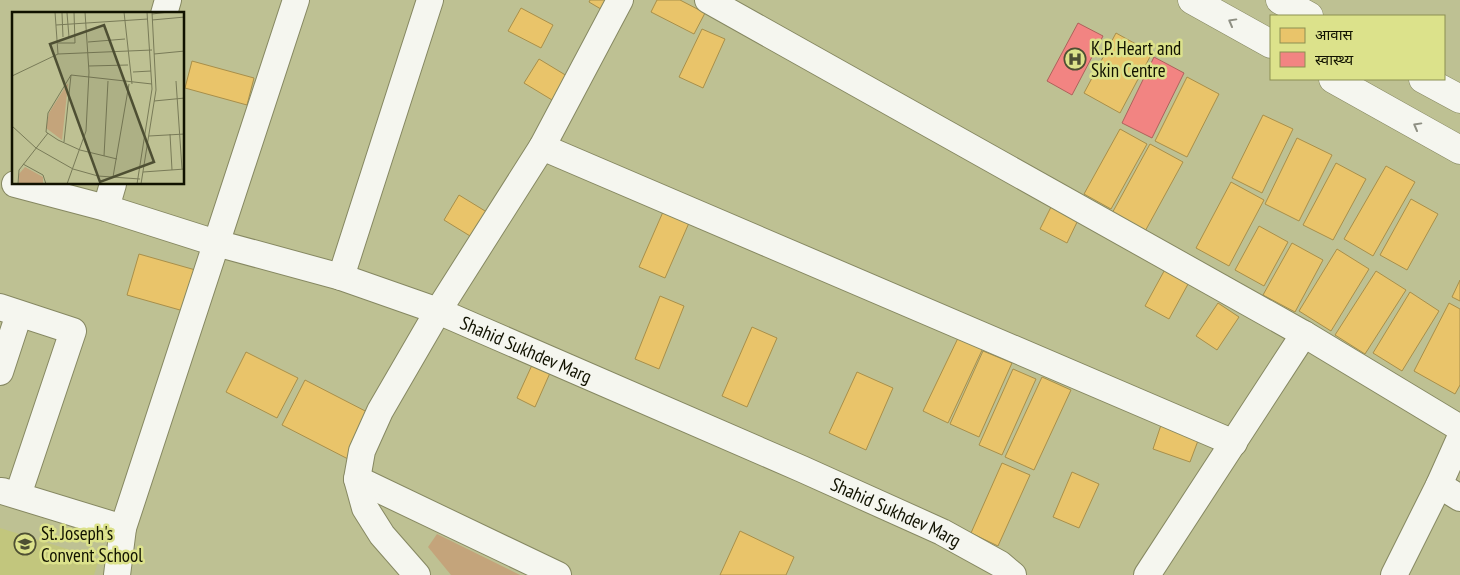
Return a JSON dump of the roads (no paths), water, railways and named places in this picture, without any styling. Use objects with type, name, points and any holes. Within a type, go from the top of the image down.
[{"type":"street","points":[[118,575],[124,528],[296,0]]},
{"type":"street","points":[[341,277],[430,0]]},
{"type":"street","points":[[417,575],[382,535],[365,508],[357,479],[362,451],[380,411],[438,311],[542,147],[620,0]]},
{"type":"street","points":[[708,0],[1304,334],[1460,428]]},
{"type":"street","points":[[1192,0],[1270,43]]},
{"type":"street","points":[[1280,0],[1307,15]]},
{"type":"street","points":[[1335,80],[1460,150]]},
{"type":"street","points":[[1425,80],[1460,99]]},
{"type":"street","points":[[542,147],[1234,442]]},
{"type":"street","name":"Shahid Sukhdev Marg","points":[[22,185],[110,196],[216,243],[341,277],[438,311],[942,532],[1000,564],[1013,575]]},
{"type":"street","points":[[0,371],[10,311],[72,331],[9,493],[124,528]]},
{"type":"street","points":[[1147,575],[1304,334]]},
{"type":"street","points":[[1394,575],[1449,492],[1460,438]]},
{"type":"street","points":[[357,479],[558,575]]},
{"type":"place","name":"K.P. Heart and Skin Centre","points":[[1075,59]]},
{"type":"place","name":"St. Joseph's Convent School","points":[[25,544]]}]
